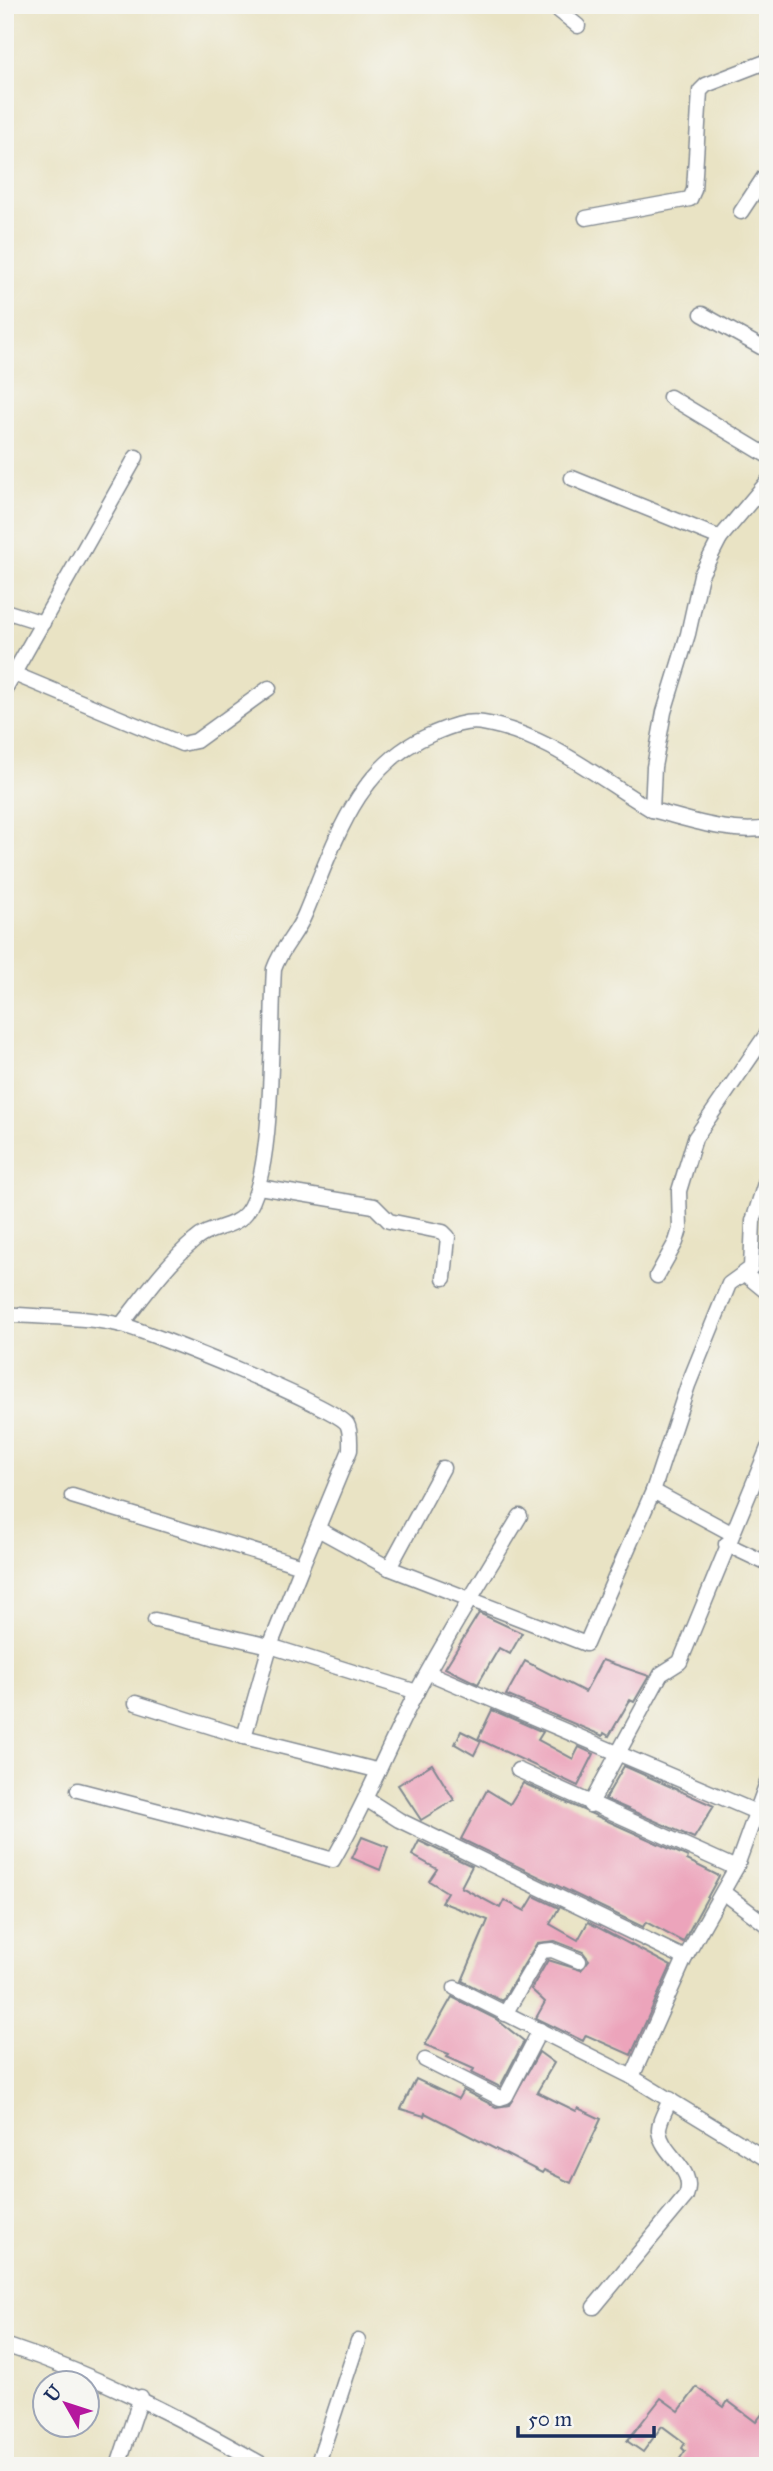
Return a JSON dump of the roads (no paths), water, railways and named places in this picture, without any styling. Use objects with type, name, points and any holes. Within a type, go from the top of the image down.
[{"type":"street","points":[[552,5],[578,26]]},
{"type":"street","points":[[586,218],[690,199],[694,190],[700,92],[706,86],[768,61]]},
{"type":"street","points":[[741,212],[768,171]]},
{"type":"street","points":[[702,314],[768,351]]},
{"type":"street","points":[[670,397],[768,456]]},
{"type":"street","points":[[5,689],[136,457]]},
{"type":"street","points":[[572,478],[720,538]]},
{"type":"street","points":[[652,810],[654,767],[664,712],[688,634],[701,575],[720,538],[768,481]]},
{"type":"street","points":[[5,611],[43,623]]},
{"type":"street","points":[[14,674],[182,744],[196,741],[269,688]]},
{"type":"street","points":[[121,1325],[167,1268],[197,1237],[239,1221],[254,1201],[265,1160],[274,970],[280,951],[304,917],[356,798],[384,764],[410,743],[457,724],[481,723],[528,734],[652,810],[711,824],[757,830],[768,828]]},
{"type":"street","points":[[657,1276],[677,1242],[680,1229],[679,1191],[695,1138],[768,1032]]},
{"type":"street","points":[[746,1275],[751,1268],[753,1221],[768,1174]]},
{"type":"street","points":[[259,1187],[374,1206],[389,1221],[443,1232],[448,1237],[444,1278]]},
{"type":"street","points":[[318,1529],[389,1568],[586,1644],[653,1491],[688,1385],[729,1284],[736,1276],[746,1275],[768,1293]]},
{"type":"street","points":[[5,1314],[60,1316],[121,1325],[148,1333],[288,1392],[342,1420],[350,1436],[350,1450],[270,1646],[244,1737]]},
{"type":"street","points":[[590,1805],[661,1674],[680,1662],[768,1448]]},
{"type":"street","points":[[389,1568],[443,1468]]},
{"type":"street","points":[[653,1491],[768,1564]]},
{"type":"street","points":[[72,1496],[302,1566]]},
{"type":"street","points":[[78,1790],[240,1832],[329,1861],[333,1860],[366,1799],[376,1770],[416,1692],[520,1516]]},
{"type":"street","points":[[155,1620],[270,1646],[416,1692]]},
{"type":"street","points":[[429,1673],[621,1752],[756,1812]]},
{"type":"street","points":[[136,1703],[244,1737],[376,1770]]},
{"type":"street","points":[[517,1770],[590,1805],[736,1868]]},
{"type":"street","points":[[632,2077],[685,1958],[736,1868],[768,1780]]},
{"type":"street","points":[[366,1799],[399,1820],[685,1958]]},
{"type":"street","points":[[723,1892],[768,1926]]},
{"type":"street","points":[[505,2014],[542,1951],[552,1950],[579,1961]]},
{"type":"street","points":[[455,1988],[632,2077],[768,2161]]},
{"type":"street","points":[[425,2060],[500,2098],[506,2096],[540,2031]]},
{"type":"street","points":[[594,2307],[686,2196],[690,2187],[688,2178],[662,2140],[659,2129],[670,2099]]},
{"type":"street","points":[[317,2466],[358,2341]]},
{"type":"street","points":[[5,2345],[67,2366],[141,2397],[265,2466]]},
{"type":"street","points":[[118,2466],[141,2397]]}]
